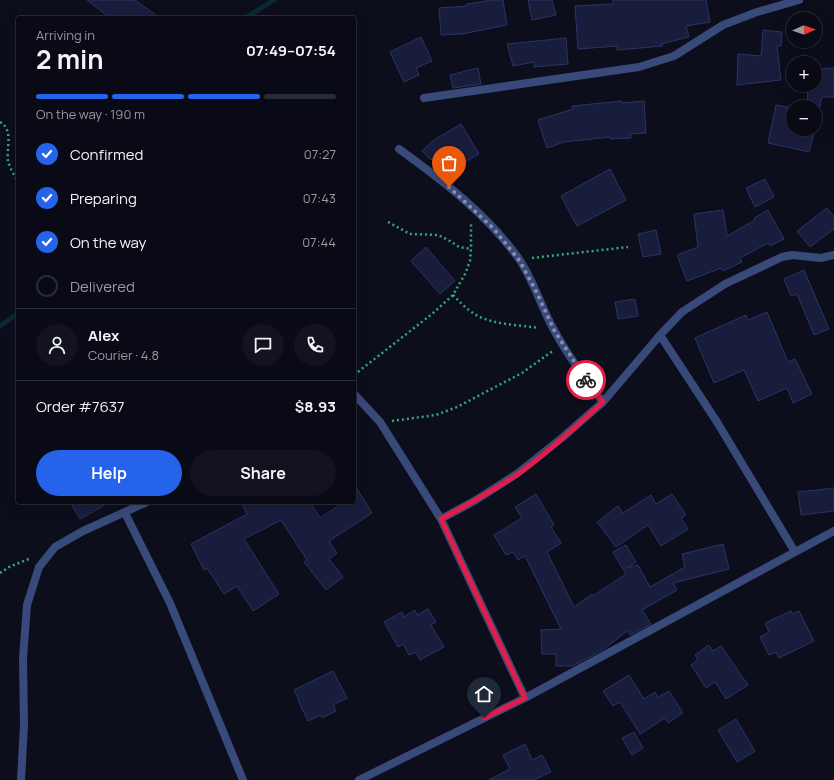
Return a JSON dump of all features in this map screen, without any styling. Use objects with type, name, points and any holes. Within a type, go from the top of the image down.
[{"type":"street","points":[[424,98],[639,67],[674,56],[723,25],[795,0]]},
{"type":"street","points":[[399,149],[439,177],[471,206],[494,229],[519,260],[535,289],[554,330],[580,373],[603,402]]},
{"type":"street","points":[[441,519],[476,500],[518,473],[563,437],[603,402],[660,335],[682,312],[725,284],[782,257],[792,255],[821,258],[834,255]]},
{"type":"street","points":[[660,335],[717,422],[795,552]]},
{"type":"street","points":[[356,396],[380,422],[441,519],[525,698]]},
{"type":"street","points":[[21,780],[24,725],[23,658],[27,606],[39,567],[55,547],[83,531],[124,514],[143,504]]},
{"type":"street","points":[[124,514],[170,603],[243,780]]},
{"type":"street","points":[[359,780],[525,698],[834,531]]},
{"type":"path","points":[[0,122],[4,124],[8,131],[8,160],[16,178]]},
{"type":"path","points":[[356,373],[432,314],[453,295],[470,261],[471,206]]},
{"type":"path","points":[[388,222],[410,234],[438,234],[459,247],[471,249]]},
{"type":"path","points":[[519,260],[628,248]]},
{"type":"path","points":[[453,295],[466,308],[479,316],[494,322],[554,330]]},
{"type":"path","points":[[380,422],[436,415],[457,407],[522,373],[563,344]]},
{"type":"path","points":[[0,573],[9,567],[35,556]]},
{"type":"building","points":[[87,0],[135,0],[157,16],[107,16]]},
{"type":"building","points":[[503,0],[507,25],[462,34],[441,35],[439,8],[467,6],[467,4]]},
{"type":"building","points":[[528,0],[552,0],[556,15],[532,20]]},
{"type":"building","points":[[613,0],[706,0],[710,22],[686,26],[689,37],[661,44],[663,46],[617,50],[617,46],[578,49],[575,6],[613,4]]},
{"type":"building","points":[[763,30],[782,32],[781,46],[777,46],[781,80],[737,85],[738,54],[761,56]]},
{"type":"building","points":[[421,37],[432,61],[416,68],[419,75],[404,82],[390,52]]},
{"type":"building","points":[[566,38],[568,64],[534,67],[534,62],[513,66],[507,44]]},
{"type":"building","points":[[478,68],[481,84],[453,88],[450,75]]},
{"type":"building","points":[[834,68],[834,97],[822,97],[821,100],[808,100],[807,92],[822,92],[822,69]]},
{"type":"building","points":[[622,101],[622,103],[644,101],[646,133],[630,134],[631,138],[610,139],[610,137],[564,142],[547,148],[538,120],[573,109],[572,106]]},
{"type":"building","points":[[776,105],[786,107],[786,136],[813,136],[809,152],[768,143]]},
{"type":"building","points":[[461,124],[479,154],[458,166],[446,146],[431,160],[422,151],[434,140]]},
{"type":"building","points":[[610,169],[626,200],[577,226],[561,196]]},
{"type":"building","points":[[765,179],[774,197],[755,207],[746,188]]},
{"type":"building","points":[[827,208],[834,217],[834,229],[810,247],[797,231]]},
{"type":"building","points":[[723,210],[727,236],[755,220],[754,218],[768,210],[784,239],[770,246],[768,243],[740,258],[742,262],[723,271],[721,268],[687,281],[677,255],[698,247],[694,214]]},
{"type":"building","points":[[656,230],[661,254],[643,257],[638,234]]},
{"type":"building","points":[[426,247],[455,281],[440,294],[411,261]]},
{"type":"building","points":[[804,270],[829,329],[814,335],[797,294],[791,296],[784,279]]},
{"type":"building","points":[[635,299],[638,316],[618,319],[615,302]]},
{"type":"building","points":[[767,312],[788,362],[795,359],[812,394],[793,403],[787,388],[758,401],[744,370],[714,383],[695,338],[746,315],[748,320]]},
{"type":"building","points":[[356,487],[372,513],[329,541],[337,553],[329,559],[343,577],[326,590],[304,562],[307,560],[281,520],[244,539],[279,594],[253,611],[237,586],[224,594],[207,568],[204,570],[191,544],[247,514],[242,504],[311,504],[320,518],[341,504],[356,504]]},
{"type":"building","points":[[834,488],[834,511],[801,515],[798,492]]},
{"type":"building","points":[[536,494],[554,525],[551,527],[561,543],[547,552],[574,607],[592,594],[593,596],[626,574],[613,552],[626,545],[636,562],[627,568],[638,565],[650,587],[685,567],[682,554],[723,544],[729,569],[673,583],[677,590],[642,610],[651,624],[630,635],[627,631],[604,649],[573,666],[556,666],[556,654],[542,654],[541,630],[561,629],[525,556],[518,560],[513,552],[506,555],[494,535],[522,518],[515,507]]},
{"type":"building","points":[[672,494],[686,515],[681,518],[688,529],[661,546],[648,525],[616,547],[597,522],[618,506],[623,513],[651,495],[656,504]]},
{"type":"building","points":[[71,504],[106,504],[80,519]]},
{"type":"building","points":[[428,609],[436,622],[431,625],[444,647],[420,660],[416,652],[409,655],[403,644],[398,647],[384,622],[402,612],[404,617],[415,610],[417,615]]},
{"type":"building","points":[[791,611],[792,614],[799,611],[814,641],[779,658],[776,652],[769,655],[760,637],[769,632],[765,623]]},
{"type":"building","points":[[709,645],[713,651],[721,646],[748,685],[726,699],[715,682],[706,688],[691,665],[698,660],[695,655]]},
{"type":"building","points":[[333,671],[347,698],[333,705],[336,711],[322,718],[321,715],[308,721],[294,690]]},
{"type":"building","points":[[629,675],[644,699],[655,692],[658,697],[669,691],[683,713],[668,723],[665,718],[640,734],[620,702],[613,706],[603,691]]},
{"type":"building","points":[[736,719],[755,751],[737,762],[718,730]]},
{"type":"building","points":[[634,732],[643,748],[632,755],[622,738]]},
{"type":"building","points":[[525,744],[532,760],[542,755],[551,772],[534,780],[489,780],[510,769],[503,755]]},
{"type":"waterway","points":[[248,16],[274,0]]},
{"type":"waterway","points":[[0,326],[16,314]]},
{"type":"way so far","points":[[449,187],[494,229],[519,260],[535,289],[554,330],[580,373],[586,380]]},
{"type":"route","points":[[484,718],[525,698],[441,519],[476,500],[518,473],[563,437],[603,402],[586,380]]}]
